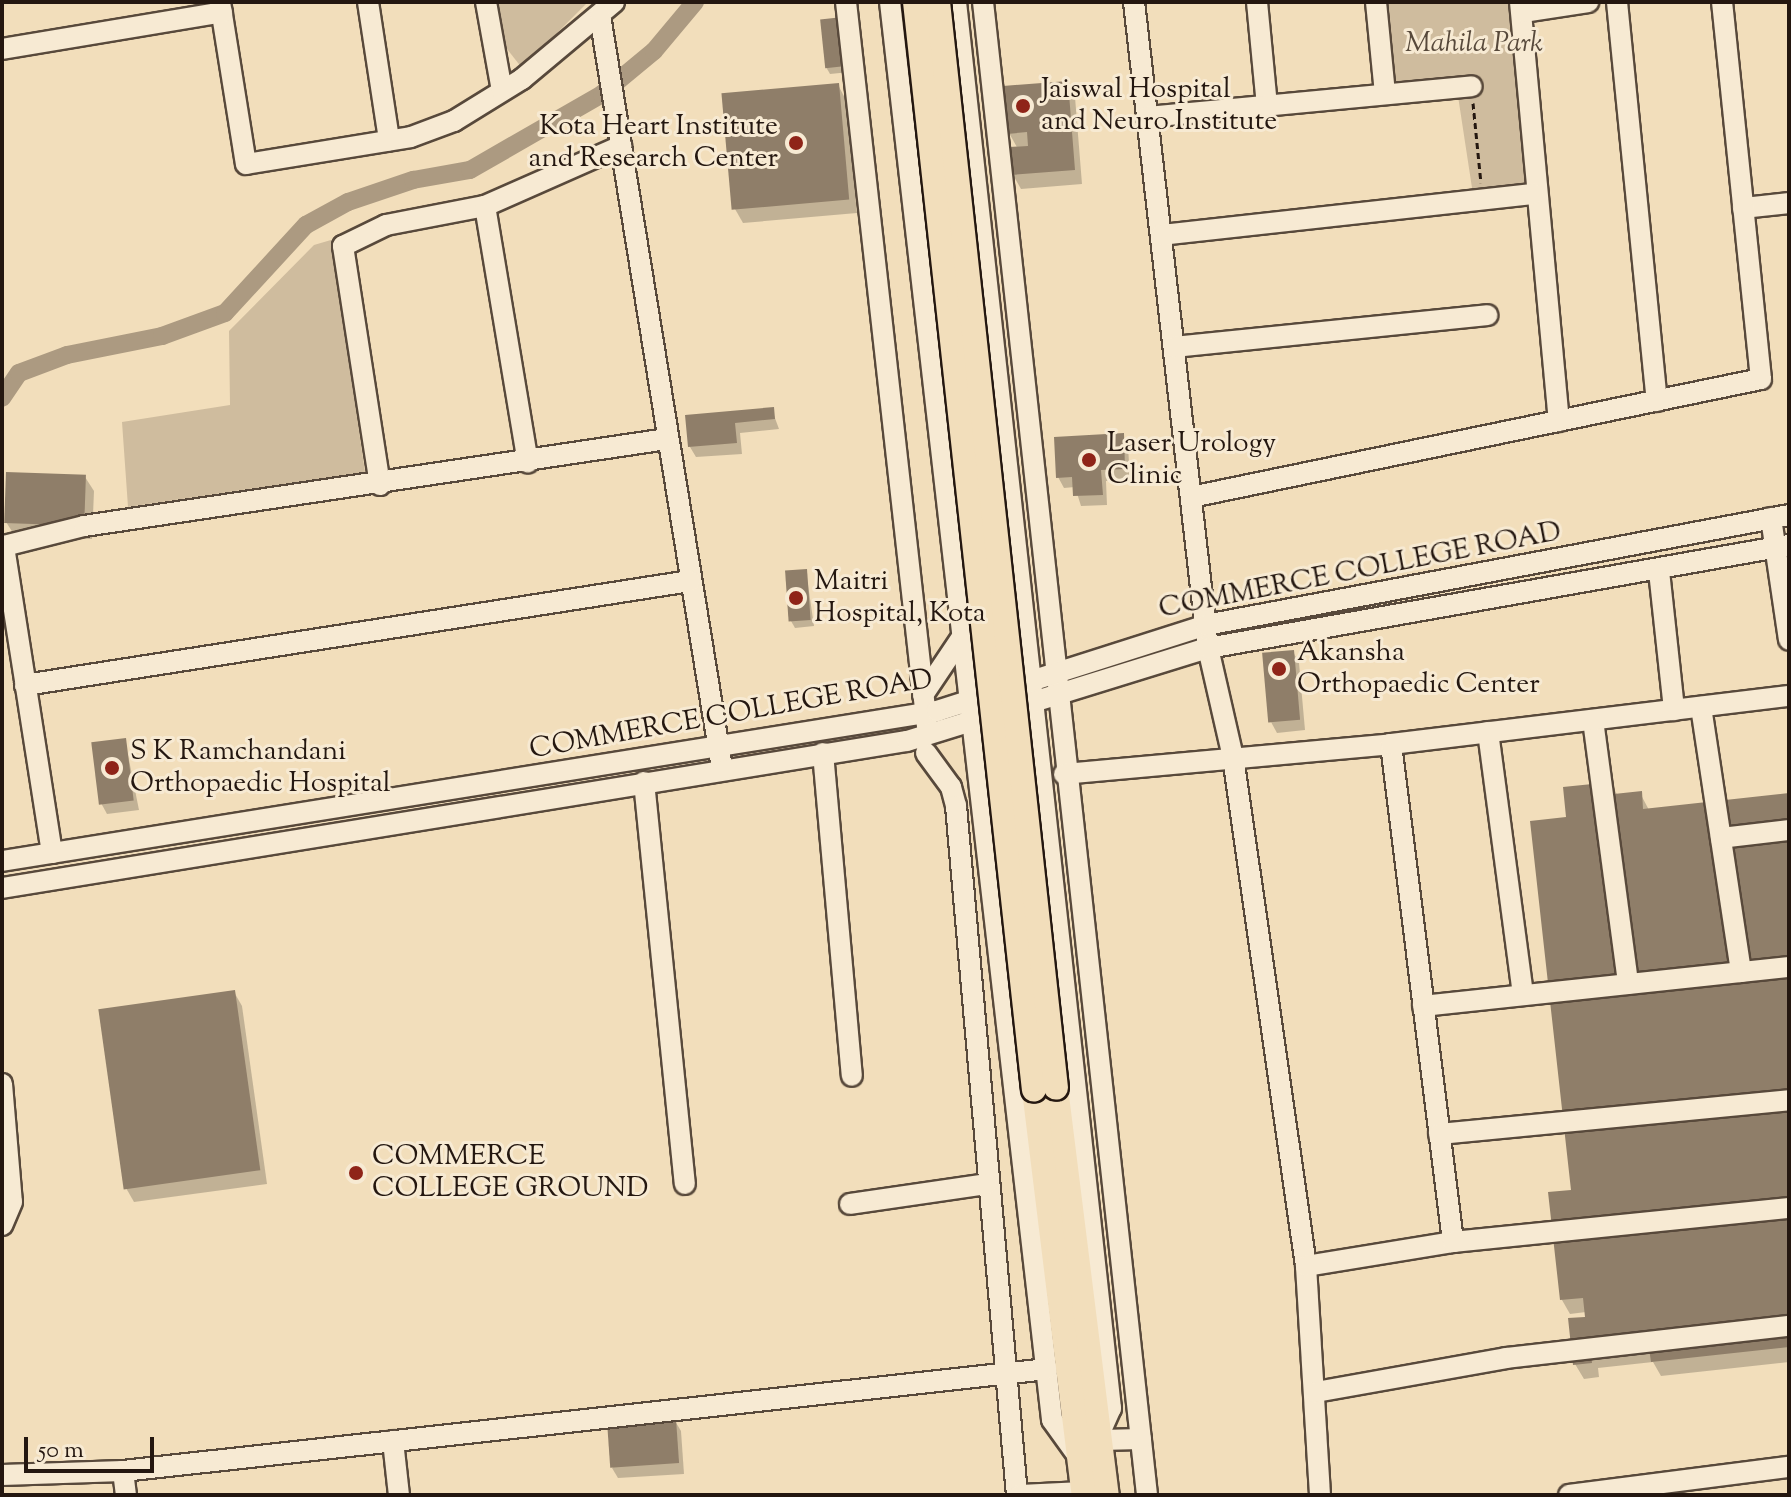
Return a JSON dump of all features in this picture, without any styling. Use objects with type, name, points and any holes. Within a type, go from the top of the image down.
[{"type":"main road","points":[[915,2],[1045,1089],[1101,1436],[1091,1494]]},
{"type":"main road","points":[[938,2],[1080,1459],[1091,1494]]},
{"type":"street","points":[[368,2],[389,140]]},
{"type":"street","points":[[486,2],[502,91]]},
{"type":"street","points":[[846,2],[924,704],[932,751],[951,787],[956,806],[987,1184],[1011,1373],[1018,1495],[1091,1494]]},
{"type":"street","points":[[890,2],[964,634],[1043,1369],[1052,1420],[1080,1459]]},
{"type":"street","points":[[956,2],[1111,1408],[1101,1436],[1141,1439]]},
{"type":"street","points":[[983,2],[1057,669],[1064,774],[1147,1495]]},
{"type":"street","points":[[1134,2],[1208,648],[1233,757],[1306,1266],[1320,1495]]},
{"type":"street","points":[[1257,2],[1267,105]]},
{"type":"street","points":[[1376,2],[1385,94]]},
{"type":"street","points":[[1559,421],[1534,194],[1522,7],[1588,2]]},
{"type":"street","points":[[1617,2],[1657,401]]},
{"type":"street","points":[[1191,497],[1761,379],[1722,2]]},
{"type":"street","points":[[2,49],[221,7],[246,164],[389,140],[454,121],[502,91],[607,9]]},
{"type":"street","points":[[607,9],[607,58],[723,770]]},
{"type":"street","points":[[1147,117],[1472,86]]},
{"type":"street","points":[[380,485],[343,246],[386,225],[485,206],[621,146]]},
{"type":"street","points":[[1161,235],[1534,194]]},
{"type":"street","points":[[1743,208],[1789,203]]},
{"type":"street","points":[[485,206],[528,462]]},
{"type":"street","points":[[1174,347],[1487,315]]},
{"type":"street","points":[[52,853],[4,546],[84,526],[380,485],[667,439]]},
{"type":"street","points":[[1780,517],[1789,640]]},
{"type":"street","name":"COMMERCE COLLEGE ROAD","points":[[2,861],[719,749],[924,704],[972,709],[1029,679],[1206,625],[1780,517]]},
{"type":"street","points":[[932,751],[972,709],[1032,703],[1208,648],[1659,571],[1781,547]]},
{"type":"street","points":[[1659,571],[1674,710]]},
{"type":"street","points":[[25,685],[690,581]]},
{"type":"street","points":[[1022,615],[1050,610]]},
{"type":"street","points":[[924,704],[964,634]]},
{"type":"street","points":[[1064,774],[1391,744],[1789,696]]},
{"type":"street","points":[[1701,707],[1741,972]]},
{"type":"street","points":[[1593,720],[1628,984]]},
{"type":"street","points":[[1488,732],[1523,995]]},
{"type":"street","points":[[2,888],[907,741],[932,751],[968,785],[983,805]]},
{"type":"street","points":[[1391,744],[1453,1242]]},
{"type":"street","points":[[823,753],[852,1076]]},
{"type":"street","points":[[644,782],[685,1184]]},
{"type":"street","points":[[1721,838],[1789,830]]},
{"type":"street","points":[[1423,1006],[1789,967]]},
{"type":"street","points":[[2,1084],[12,1202],[2,1225]]},
{"type":"street","points":[[1439,1134],[1789,1100]]},
{"type":"street","points":[[850,1204],[987,1184]]},
{"type":"street","points":[[1306,1266],[1453,1242],[1789,1208]]},
{"type":"street","points":[[1316,1392],[1506,1358],[1789,1326]]},
{"type":"street","points":[[2,1475],[123,1471],[1043,1369]]},
{"type":"street","points":[[393,1441],[399,1495]]},
{"type":"street","points":[[1569,1495],[1789,1467]]},
{"type":"street","points":[[123,1471],[126,1495]]},
{"type":"path","points":[[1472,86],[1481,188],[1495,186]]},
{"type":"green space","points":[[495,2],[588,2],[522,68],[503,44]]},
{"type":"green space","name":"Mahila Park","points":[[1381,2],[1513,2],[1533,187],[1474,201],[1456,83],[1389,87]]},
{"type":"green space","points":[[331,240],[365,472],[128,507],[122,422],[230,405],[229,331],[314,245]]},
{"type":"building","points":[[843,17],[848,66],[825,68],[820,19]]},
{"type":"building","points":[[1068,81],[1075,170],[1011,175],[1009,147],[1028,146],[1027,132],[1007,134],[1003,86]]},
{"type":"building","points":[[839,83],[849,200],[732,210],[721,93]]},
{"type":"building","points":[[774,407],[775,419],[735,423],[737,443],[688,447],[685,415]]},
{"type":"building","points":[[1124,433],[1125,469],[1101,470],[1103,495],[1073,496],[1072,477],[1056,478],[1054,437]]},
{"type":"building","points":[[6,472],[86,475],[84,526],[4,523]]},
{"type":"building","points":[[807,569],[811,620],[789,621],[785,571]]},
{"type":"building","points":[[1294,650],[1300,720],[1268,723],[1262,653]]},
{"type":"building","points":[[126,738],[134,801],[99,805],[91,742]]},
{"type":"building","points":[[1612,782],[1614,794],[1642,791],[1643,809],[1789,793],[1789,1347],[1651,1362],[1649,1348],[1591,1354],[1592,1363],[1573,1365],[1568,1318],[1585,1317],[1583,1298],[1560,1300],[1548,1192],[1571,1190],[1530,821],[1566,817],[1563,787]]},
{"type":"building","points":[[235,990],[260,1170],[124,1189],[98,1009]]},
{"type":"building","points":[[676,1419],[679,1463],[610,1468],[607,1424]]},
{"type":"waterway","points":[[2,398],[19,373],[67,355],[162,336],[225,313],[306,225],[348,202],[413,180],[470,170],[602,94],[654,51],[695,2]]},
{"type":"place","name":"Jaiswal Hospital and Neuro Institute","points":[[1023,106]]},
{"type":"place","name":"Kota Heart Institute and Research Center","points":[[796,143]]},
{"type":"place","name":"Laser Urology Clinic","points":[[1089,460]]},
{"type":"place","name":"Maitri Hospital, Kota","points":[[796,598]]},
{"type":"place","name":"Akansha Orthopaedic Center","points":[[1279,669]]},
{"type":"place","name":"S K Ramchandani Orthopaedic Hospital","points":[[112,768]]},
{"type":"place","name":"COMMERCE COLLEGE GROUND","points":[[356,1173]]}]
